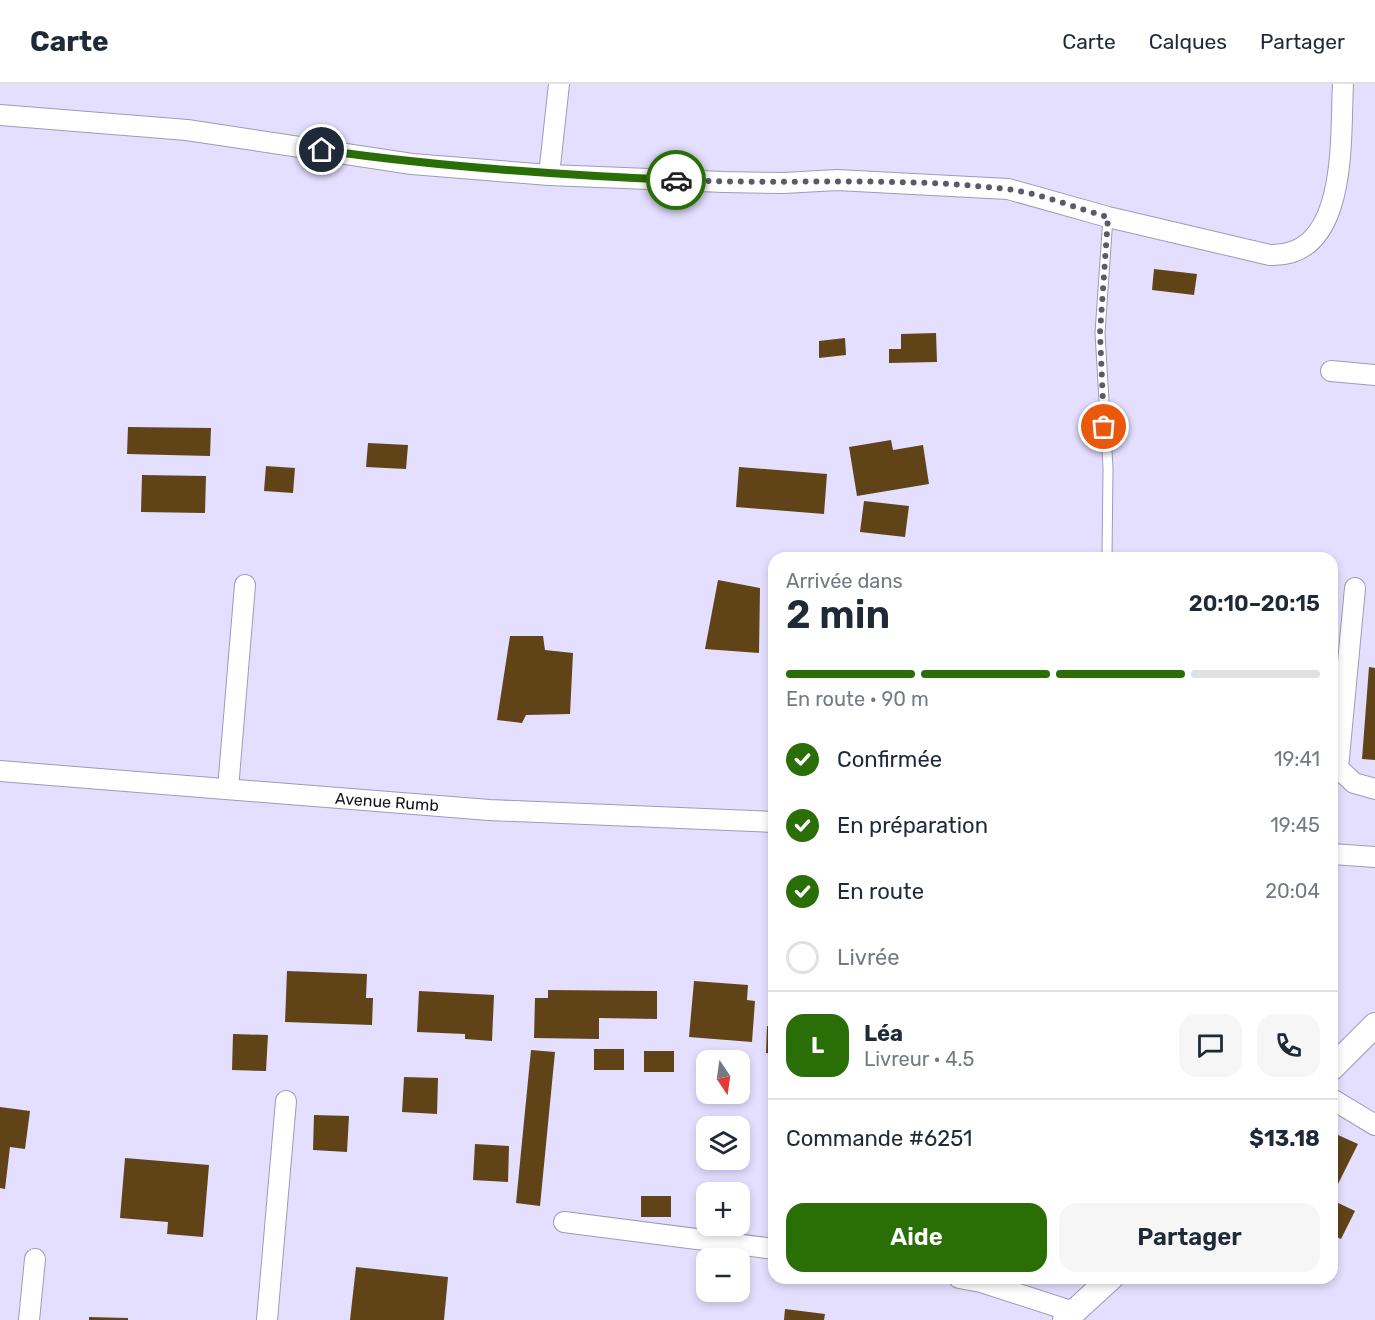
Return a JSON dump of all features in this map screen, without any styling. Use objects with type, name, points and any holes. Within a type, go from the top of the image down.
[{"type":"street","points":[[549,175],[559,84]]},
{"type":"street","points":[[0,115],[187,130],[412,164],[549,175],[724,182],[784,183],[837,180],[1008,189],[1108,217],[1270,255],[1283,256],[1303,249],[1322,229],[1337,179],[1343,84]]},
{"type":"street","points":[[1331,371],[1375,375]]},
{"type":"street","points":[[228,789],[245,585]]},
{"type":"street","points":[[1355,588],[1338,768],[1354,783],[1375,789]]},
{"type":"street","name":"Avenue Rumb","points":[[0,771],[489,810],[768,822]]},
{"type":"street","points":[[1338,854],[1375,857]]},
{"type":"street","points":[[1338,1062],[1374,1028]]},
{"type":"street","points":[[267,1320],[286,1101]]},
{"type":"street","points":[[1338,1103],[1375,1125]]},
{"type":"street","points":[[564,1222],[768,1248]]},
{"type":"street","points":[[29,1320],[35,1259]]},
{"type":"street","points":[[986,1284],[1069,1316],[1104,1284]]},
{"type":"lane","points":[[1107,552],[1108,468],[1100,333],[1108,217]]},
{"type":"building","points":[[1154,269],[1197,274],[1194,295],[1152,290]]},
{"type":"building","points":[[936,333],[937,362],[889,363],[889,349],[901,349],[901,334]]},
{"type":"building","points":[[845,338],[846,355],[819,358],[819,341]]},
{"type":"building","points":[[128,427],[211,428],[210,456],[127,454]]},
{"type":"building","points":[[891,440],[893,450],[923,445],[929,484],[857,496],[849,447]]},
{"type":"building","points":[[368,443],[408,445],[406,469],[366,467]]},
{"type":"building","points":[[266,466],[295,468],[293,493],[264,491]]},
{"type":"building","points":[[739,467],[827,474],[824,514],[736,507]]},
{"type":"building","points":[[142,475],[206,476],[205,513],[141,512]]},
{"type":"building","points":[[864,501],[909,506],[905,537],[860,532]]},
{"type":"building","points":[[718,580],[760,588],[759,653],[705,649]]},
{"type":"building","points":[[510,636],[543,636],[545,650],[573,653],[570,714],[526,715],[522,723],[497,720]]},
{"type":"building","points":[[1369,667],[1375,668],[1375,760],[1362,759]]},
{"type":"building","points":[[287,971],[367,974],[366,998],[373,998],[372,1025],[285,1022]]},
{"type":"building","points":[[694,981],[748,985],[747,1000],[755,1001],[752,1042],[689,1037]]},
{"type":"building","points":[[548,990],[657,991],[657,1019],[599,1018],[599,1039],[534,1038],[535,998],[548,998]]},
{"type":"building","points":[[419,991],[494,995],[492,1041],[465,1039],[465,1034],[417,1032]]},
{"type":"building","points":[[767,1026],[768,1053],[766,1053]]},
{"type":"building","points":[[233,1034],[268,1035],[266,1071],[232,1070]]},
{"type":"building","points":[[594,1049],[624,1049],[624,1070],[594,1070]]},
{"type":"building","points":[[531,1050],[555,1052],[540,1206],[516,1203]]},
{"type":"building","points":[[644,1051],[674,1051],[674,1072],[644,1072]]},
{"type":"building","points":[[404,1077],[438,1078],[437,1114],[402,1112]]},
{"type":"building","points":[[0,1107],[30,1111],[25,1149],[10,1147],[5,1189],[0,1188]]},
{"type":"building","points":[[314,1115],[349,1116],[347,1152],[313,1150]]},
{"type":"building","points":[[1338,1135],[1358,1144],[1338,1184]]},
{"type":"building","points":[[475,1144],[509,1146],[508,1182],[473,1180]]},
{"type":"building","points":[[125,1158],[209,1165],[203,1237],[167,1234],[168,1222],[120,1218]]},
{"type":"building","points":[[641,1196],[671,1196],[671,1217],[641,1217]]},
{"type":"building","points":[[1338,1203],[1355,1211],[1341,1239],[1338,1238]]},
{"type":"building","points":[[356,1267],[448,1277],[444,1320],[350,1320]]},
{"type":"building","points":[[785,1309],[825,1314],[824,1320],[784,1320]]},
{"type":"building","points":[[89,1317],[128,1318],[128,1320],[89,1320]]},
{"type":"way so far","points":[[676,180],[784,183],[837,180],[1008,189],[1108,217],[1100,333],[1104,427]]},
{"type":"route","points":[[322,150],[412,164],[549,175],[676,180]]}]
